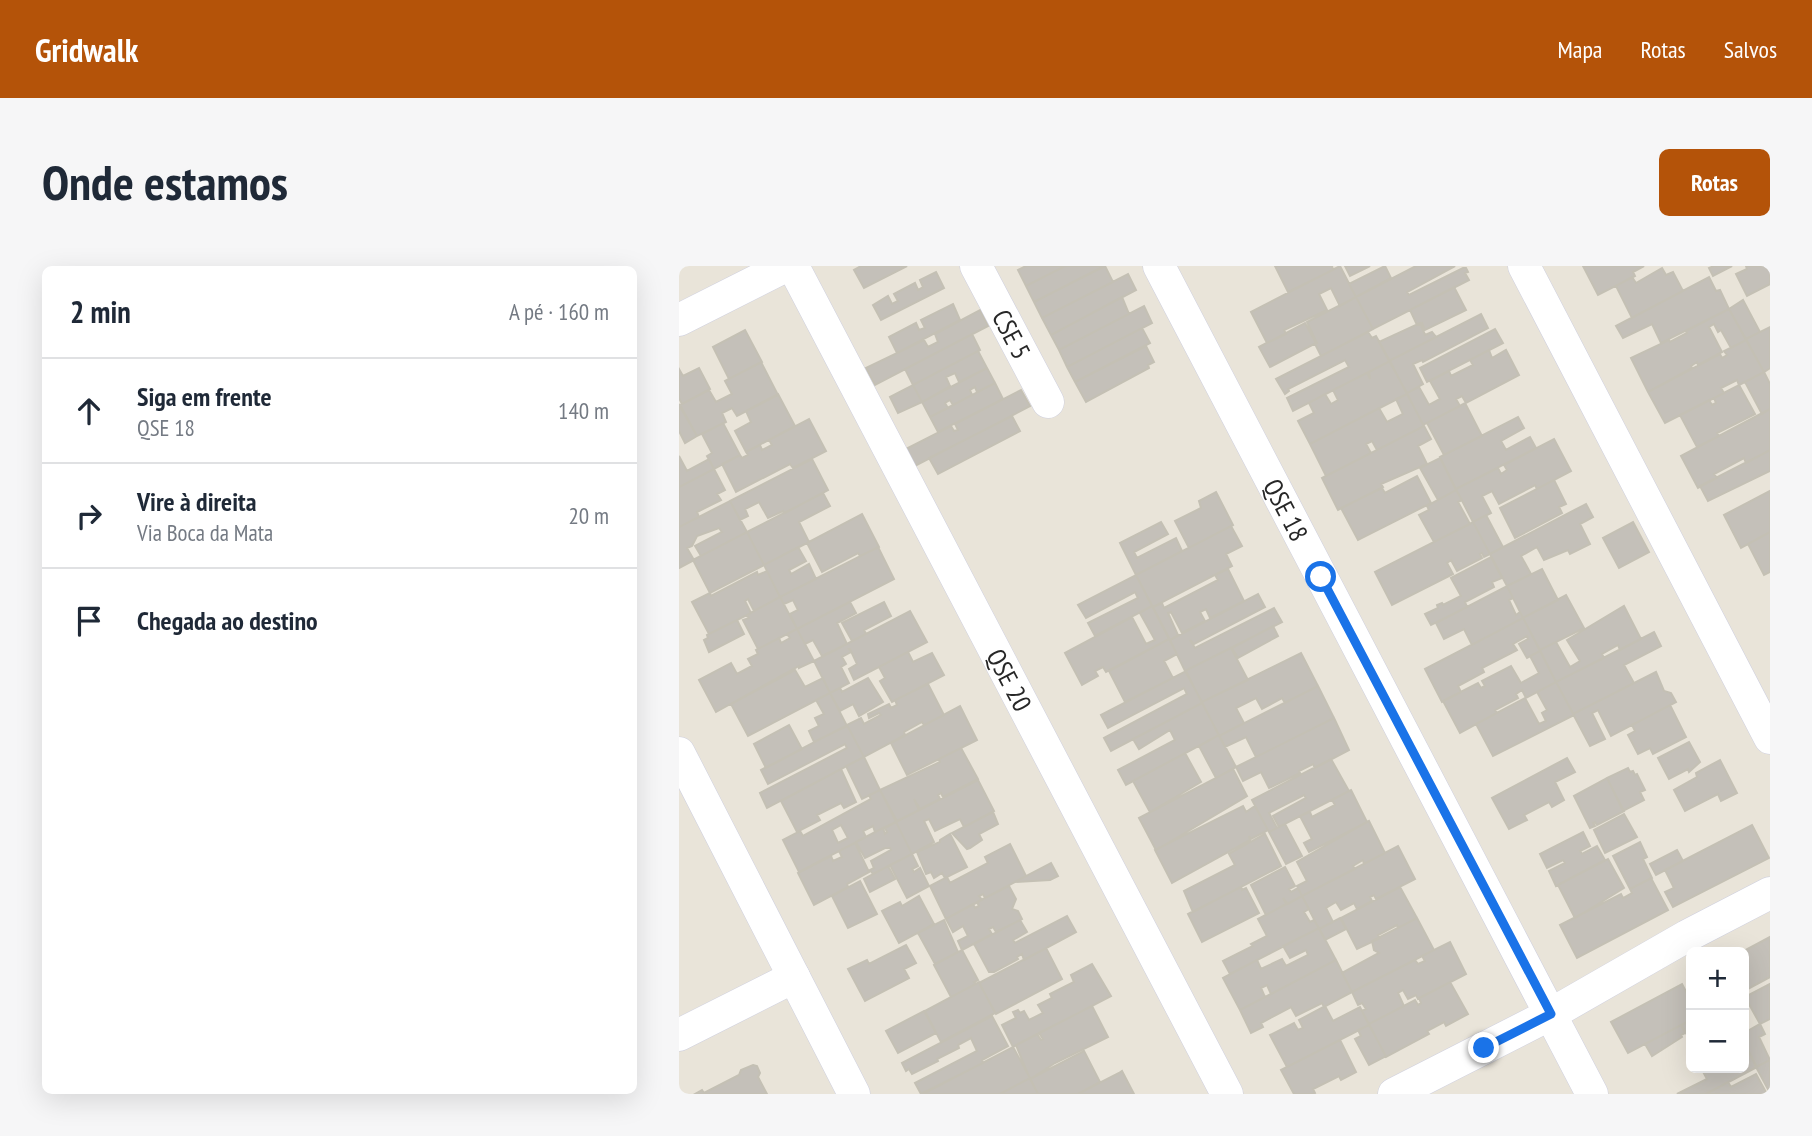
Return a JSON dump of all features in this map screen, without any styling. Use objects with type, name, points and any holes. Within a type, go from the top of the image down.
[{"type":"street","points":[[679,320],[786,266]]},
{"type":"street","name":"QSE 20","points":[[793,266],[1227,1094]]},
{"type":"street","name":"CSE 5","points":[[976,266],[1048,402]]},
{"type":"street","name":"QSE 18","points":[[1159,266],[1592,1094]]},
{"type":"street","points":[[1524,266],[1770,738]]},
{"type":"street","points":[[679,753],[854,1094]]},
{"type":"street","points":[[1394,1094],[1551,1014],[1687,936],[1770,893]]},
{"type":"street","points":[[679,1035],[794,977]]},
{"type":"building","points":[[861,266],[907,266],[864,288],[854,270]]},
{"type":"building","points":[[1026,266],[1065,266],[1026,286],[1018,270]]},
{"type":"building","points":[[1065,266],[1104,266],[1034,302],[1026,286]]},
{"type":"building","points":[[1105,266],[1113,282],[1042,318],[1034,302]]},
{"type":"building","points":[[1275,266],[1332,266],[1333,270],[1288,292]]},
{"type":"building","points":[[1340,266],[1356,297],[1340,306],[1331,288],[1319,294],[1327,310],[1284,330],[1286,334],[1267,343],[1251,312]]},
{"type":"building","points":[[1345,266],[1370,266],[1350,276]]},
{"type":"building","points":[[1385,266],[1391,278],[1356,297],[1349,284]]},
{"type":"building","points":[[1416,266],[1455,266],[1407,292],[1409,295],[1463,268],[1468,272],[1465,273],[1469,280],[1373,329],[1356,297]]},
{"type":"building","points":[[1583,266],[1644,266],[1633,272],[1635,276],[1598,295]]},
{"type":"building","points":[[1732,266],[1713,276],[1709,268]]},
{"type":"building","points":[[1746,266],[1770,266],[1770,284],[1747,296],[1736,274],[1747,269]]},
{"type":"building","points":[[1662,268],[1666,275],[1673,272],[1683,291],[1632,318],[1616,286],[1632,277],[1636,283]]},
{"type":"building","points":[[936,272],[944,288],[881,320],[873,305],[888,296],[892,304],[898,301],[894,294],[915,283],[918,290],[923,287],[920,280]]},
{"type":"building","points":[[1128,274],[1136,290],[1051,335],[1042,318]]},
{"type":"building","points":[[1709,277],[1716,291],[1720,290],[1729,309],[1661,343],[1652,324],[1623,338],[1616,326]]},
{"type":"building","points":[[1454,287],[1466,310],[1425,330],[1422,323],[1417,325],[1410,310]]},
{"type":"building","points":[[1122,297],[1129,314],[1059,350],[1051,335]]},
{"type":"building","points":[[1356,297],[1373,329],[1321,356],[1307,322]]},
{"type":"building","points":[[1743,300],[1760,332],[1746,339],[1729,309]]},
{"type":"building","points":[[953,304],[960,320],[897,353],[889,337],[916,323],[919,330],[925,328],[921,320]]},
{"type":"building","points":[[1144,306],[1152,323],[1067,367],[1059,350]]},
{"type":"building","points":[[1729,309],[1746,340],[1731,348],[1721,330],[1718,332],[1714,324],[1709,327],[1722,352],[1698,365],[1697,362],[1692,368],[1648,392],[1631,358],[1669,340],[1670,342]]},
{"type":"building","points":[[980,310],[988,326],[875,385],[866,368],[924,340],[928,347],[938,342],[935,334]]},
{"type":"building","points":[[1481,314],[1488,328],[1423,362],[1422,360],[1413,364],[1423,384],[1407,393],[1389,361]]},
{"type":"building","points":[[1305,323],[1316,343],[1270,367],[1259,347]]},
{"type":"building","points":[[1420,323],[1425,335],[1432,332],[1436,337],[1389,361],[1379,342]]},
{"type":"building","points":[[1770,327],[1770,368],[1764,372],[1746,339]]},
{"type":"building","points":[[1142,328],[1150,343],[1075,382],[1067,367]]},
{"type":"building","points":[[1495,329],[1503,343],[1427,382],[1420,368]]},
{"type":"building","points":[[745,330],[762,362],[729,379],[713,347]]},
{"type":"building","points":[[1368,332],[1372,338],[1376,336],[1390,361],[1293,411],[1287,398],[1349,367],[1345,360],[1288,389],[1285,394],[1276,379]]},
{"type":"building","points":[[972,334],[980,350],[913,385],[905,369]]},
{"type":"building","points":[[1746,340],[1764,372],[1739,385],[1737,380],[1721,388],[1724,393],[1665,423],[1648,392],[1720,354],[1722,358],[1727,355],[1724,351]]},
{"type":"building","points":[[1146,346],[1154,362],[1148,365],[1149,368],[1086,402],[1075,382]]},
{"type":"building","points":[[1489,350],[1492,358],[1506,350],[1519,375],[1466,403],[1462,396],[1456,399],[1460,406],[1423,425],[1407,393],[1419,387],[1429,405],[1440,399],[1430,381],[1449,371],[1451,376],[1473,365],[1470,360]]},
{"type":"building","points":[[978,351],[987,368],[959,382],[955,373],[946,377],[950,386],[922,402],[913,385]]},
{"type":"building","points":[[1390,361],[1407,394],[1310,444],[1298,421],[1314,413],[1309,403],[1325,394],[1331,404],[1338,400],[1333,390],[1367,373],[1370,379],[1369,372]]},
{"type":"building","points":[[761,362],[778,395],[737,416],[732,408],[722,413],[726,422],[697,436],[680,405],[709,390],[716,402],[732,394],[725,381]]},
{"type":"building","points":[[699,368],[710,389],[682,404],[679,398],[679,369],[683,376]]},
{"type":"building","points":[[987,368],[995,383],[977,392],[975,387],[970,390],[972,395],[953,405],[950,400],[945,403],[948,408],[930,417],[922,402]]},
{"type":"building","points":[[1764,372],[1770,384],[1770,409],[1762,414],[1745,382]]},
{"type":"building","points":[[995,383],[1003,399],[938,432],[930,417]]},
{"type":"building","points":[[913,385],[922,402],[898,413],[890,397]]},
{"type":"building","points":[[1739,385],[1755,414],[1717,433],[1719,436],[1697,447],[1680,415],[1709,400],[1712,405],[1716,403],[1714,398]]},
{"type":"building","points":[[1021,390],[1030,406],[915,466],[906,449],[951,426],[954,431],[958,430],[955,424]]},
{"type":"building","points":[[778,394],[795,426],[746,452],[735,431],[751,422],[746,411]]},
{"type":"building","points":[[1407,394],[1424,426],[1377,450],[1372,441],[1366,444],[1371,453],[1326,476],[1310,444],[1379,408],[1387,422],[1403,414],[1396,399]]},
{"type":"building","points":[[1465,403],[1482,436],[1444,455],[1427,423]]},
{"type":"building","points":[[679,405],[697,436],[685,443],[679,431]]},
{"type":"building","points":[[1770,409],[1770,450],[1746,463],[1744,458],[1714,474],[1717,478],[1698,488],[1681,456]]},
{"type":"building","points":[[1012,416],[1020,431],[938,474],[929,458]]},
{"type":"building","points":[[1518,417],[1524,428],[1501,441],[1506,450],[1530,437],[1536,448],[1456,489],[1440,457]]},
{"type":"building","points":[[809,419],[826,451],[793,468],[790,464],[736,492],[722,464],[740,455],[742,458],[748,455],[746,452],[760,445],[762,450],[772,445],[769,440]]},
{"type":"building","points":[[723,423],[740,455],[714,469],[707,456],[712,453],[702,434]]},
{"type":"building","points":[[1424,426],[1431,439],[1418,446],[1427,464],[1381,484],[1383,487],[1338,510],[1322,478]]},
{"type":"building","points":[[1554,439],[1571,471],[1537,489],[1535,485],[1499,504],[1492,491],[1482,496],[1491,513],[1473,522],[1456,489],[1498,468],[1501,474],[1507,470],[1504,465]]},
{"type":"building","points":[[1770,450],[1770,471],[1708,501],[1700,486]]},
{"type":"building","points":[[679,456],[687,471],[709,459],[714,469],[679,487]]},
{"type":"building","points":[[1440,458],[1456,490],[1438,500],[1420,468]]},
{"type":"building","points":[[812,459],[828,490],[785,513],[783,511],[768,518],[759,502],[745,509],[748,516],[740,520],[730,501]]},
{"type":"building","points":[[714,469],[725,490],[717,494],[721,500],[697,512],[699,517],[679,527],[679,487]]},
{"type":"building","points":[[1417,476],[1431,503],[1358,540],[1341,508],[1382,488],[1385,493]]},
{"type":"building","points":[[1554,480],[1566,504],[1559,507],[1562,513],[1515,538],[1500,508]]},
{"type":"building","points":[[1456,490],[1462,500],[1458,502],[1470,524],[1434,542],[1419,515],[1429,510],[1427,506]]},
{"type":"building","points":[[1770,491],[1770,532],[1741,548],[1724,515]]},
{"type":"building","points":[[1216,492],[1233,525],[1189,548],[1175,521],[1201,508],[1199,501]]},
{"type":"building","points":[[823,493],[830,506],[799,522],[809,542],[764,565],[747,532]]},
{"type":"building","points":[[730,501],[747,532],[701,556],[695,546],[722,532],[719,528],[697,536],[692,546],[687,548],[694,560],[679,568],[679,527]]},
{"type":"building","points":[[1586,504],[1593,517],[1580,524],[1590,544],[1570,554],[1568,550],[1544,560],[1537,547],[1521,556],[1531,574],[1507,586],[1490,554]]},
{"type":"building","points":[[862,514],[879,547],[860,556],[858,553],[822,572],[807,543]]},
{"type":"building","points":[[1486,515],[1503,547],[1490,554],[1473,522]]},
{"type":"building","points":[[1161,522],[1168,534],[1134,552],[1137,558],[1176,538],[1182,551],[1136,575],[1120,543]]},
{"type":"building","points":[[1473,522],[1490,554],[1484,557],[1480,554],[1482,558],[1457,571],[1451,560],[1447,563],[1453,574],[1392,605],[1375,572]]},
{"type":"building","points":[[1633,522],[1649,552],[1619,568],[1603,538]]},
{"type":"building","points":[[1231,526],[1242,546],[1226,554],[1232,566],[1153,607],[1136,575]]},
{"type":"building","points":[[747,532],[764,565],[710,593],[693,560]]},
{"type":"building","points":[[1770,532],[1770,572],[1764,575],[1748,544]]},
{"type":"building","points":[[798,547],[806,561],[789,570],[791,574],[809,564],[816,579],[780,597],[764,565]]},
{"type":"building","points":[[878,547],[894,579],[797,629],[790,614],[798,610],[793,600],[784,604],[780,597]]},
{"type":"building","points":[[1491,557],[1502,578],[1492,582],[1494,587],[1465,602],[1467,607],[1431,625],[1425,614],[1438,608],[1437,605],[1443,605],[1461,596],[1451,578]]},
{"type":"building","points":[[1228,569],[1244,601],[1210,618],[1206,609],[1200,612],[1205,621],[1182,633],[1171,612],[1168,613],[1178,635],[1170,640],[1153,607],[1162,603],[1164,608],[1218,580],[1215,575]]},
{"type":"building","points":[[1542,569],[1558,600],[1523,618],[1507,586]]},
{"type":"building","points":[[767,571],[780,597],[754,611],[748,599],[745,601],[751,613],[709,634],[692,602],[710,593],[711,596],[757,572],[758,575]]},
{"type":"building","points":[[1136,575],[1152,606],[1095,636],[1088,623],[1138,598],[1135,592],[1086,618],[1078,605]]},
{"type":"building","points":[[1507,586],[1513,598],[1509,600],[1516,615],[1520,612],[1523,618],[1472,645],[1464,629],[1444,639],[1436,623]]},
{"type":"building","points":[[1258,594],[1265,607],[1194,644],[1190,640],[1195,648],[1274,608],[1282,622],[1185,671],[1170,640]]},
{"type":"building","points":[[1566,595],[1584,628],[1540,650],[1523,618]]},
{"type":"building","points":[[780,597],[797,629],[758,649],[743,620],[749,618],[747,615]]},
{"type":"building","points":[[850,602],[856,613],[837,623],[847,644],[822,656],[813,640],[805,644],[797,629]]},
{"type":"building","points":[[884,602],[891,616],[864,630],[866,634],[852,641],[842,623]]},
{"type":"building","points":[[1152,606],[1169,639],[1106,672],[1103,667],[1095,671],[1098,676],[1082,685],[1065,653],[1132,617],[1146,644],[1155,640],[1140,613]]},
{"type":"building","points":[[1624,606],[1641,639],[1620,650],[1618,645],[1602,654],[1604,658],[1556,682],[1540,650],[1556,642],[1570,667],[1580,661],[1567,640]]},
{"type":"building","points":[[910,611],[927,642],[854,680],[849,669],[857,664],[850,649],[849,649],[851,652],[842,657],[846,664],[841,667],[849,683],[830,693],[814,661]]},
{"type":"building","points":[[1523,618],[1540,651],[1527,658],[1519,644],[1528,639],[1527,636],[1513,644],[1517,650],[1482,668],[1484,672],[1458,686],[1461,692],[1442,702],[1425,669]]},
{"type":"building","points":[[737,620],[744,634],[709,652],[704,640],[708,638],[707,635]]},
{"type":"building","points":[[1273,626],[1278,636],[1238,658],[1232,648]]},
{"type":"building","points":[[797,629],[814,661],[799,666],[716,712],[699,680],[731,663],[737,674],[752,666],[748,659],[758,654],[756,650],[779,638],[781,643],[790,638],[787,634]]},
{"type":"building","points":[[1654,632],[1661,646],[1624,665],[1634,683],[1573,714],[1556,682]]},
{"type":"building","points":[[1169,639],[1177,654],[1164,661],[1173,678],[1125,702],[1109,671]]},
{"type":"building","points":[[1231,648],[1248,680],[1202,702],[1185,671]]},
{"type":"building","points":[[1540,651],[1556,682],[1526,698],[1522,690],[1516,694],[1518,698],[1495,710],[1497,713],[1460,733],[1443,701],[1478,683],[1481,688],[1485,686],[1482,681],[1511,666],[1521,683],[1539,673],[1530,656]]},
{"type":"building","points":[[908,652],[913,662],[932,653],[944,675],[892,702],[880,681],[885,678],[879,667]]},
{"type":"building","points":[[1301,653],[1318,686],[1285,703],[1282,698],[1262,709],[1256,698],[1236,708],[1244,723],[1219,736],[1202,702]]},
{"type":"building","points":[[795,670],[805,687],[823,678],[830,693],[748,736],[731,704]]},
{"type":"building","points":[[1186,671],[1202,703],[1111,751],[1104,738],[1187,694],[1184,688],[1108,728],[1101,715]]},
{"type":"building","points":[[1656,672],[1664,691],[1671,693],[1676,702],[1611,736],[1598,710],[1592,713],[1605,739],[1590,746],[1573,714]]},
{"type":"building","points":[[868,678],[883,702],[859,716],[853,704],[840,711],[830,693],[840,688],[842,692]]},
{"type":"building","points":[[1556,682],[1574,715],[1493,756],[1476,724],[1525,698],[1539,724],[1546,721],[1542,713],[1547,710],[1537,692]]},
{"type":"building","points":[[928,684],[944,715],[924,725],[922,722],[904,732],[905,735],[864,757],[847,725],[861,718],[864,724],[881,715],[879,713],[869,718],[868,714],[889,704],[891,708],[897,705],[895,700]]},
{"type":"building","points":[[1318,686],[1334,718],[1256,757],[1246,737],[1225,747],[1219,736]]},
{"type":"building","points":[[830,693],[847,726],[814,742],[809,731],[819,726],[815,718],[824,714],[816,700]]},
{"type":"building","points":[[1202,703],[1219,735],[1126,785],[1118,770],[1175,740],[1170,730],[1139,749],[1133,739]]},
{"type":"building","points":[[1670,705],[1686,737],[1653,754],[1650,748],[1638,754],[1628,735],[1635,731],[1632,725]]},
{"type":"building","points":[[960,706],[977,740],[907,775],[891,743]]},
{"type":"building","points":[[1334,718],[1349,750],[1315,768],[1313,764],[1269,788],[1261,772],[1243,781],[1236,767]]},
{"type":"building","points":[[789,725],[802,749],[766,768],[754,744]]},
{"type":"building","points":[[847,725],[864,757],[767,808],[760,793],[847,748],[845,744],[768,784],[761,770]]},
{"type":"building","points":[[1219,735],[1236,767],[1216,778],[1199,746]]},
{"type":"building","points":[[1689,742],[1700,762],[1689,772],[1688,769],[1669,779],[1658,758]]},
{"type":"building","points":[[961,748],[978,779],[943,797],[941,793],[938,795],[940,799],[920,809],[914,799],[919,810],[897,821],[880,790],[940,762],[939,759]]},
{"type":"building","points":[[1185,753],[1201,782],[1150,812],[1133,781]]},
{"type":"building","points":[[864,757],[880,790],[862,799],[846,766]]},
{"type":"building","points":[[1567,758],[1575,772],[1555,782],[1564,800],[1552,807],[1549,802],[1524,815],[1527,820],[1509,829],[1492,798]]},
{"type":"building","points":[[1331,759],[1349,791],[1279,827],[1273,816],[1306,798],[1304,795],[1269,813],[1277,828],[1269,832],[1252,800]]},
{"type":"building","points":[[1720,760],[1737,793],[1721,801],[1718,794],[1685,811],[1674,790],[1697,777],[1696,773]]},
{"type":"building","points":[[1628,768],[1630,772],[1637,774],[1645,790],[1640,792],[1644,800],[1623,811],[1607,778]]},
{"type":"building","points":[[841,769],[856,802],[844,808],[841,803],[817,815],[820,820],[797,832],[781,801]]},
{"type":"building","points":[[1233,769],[1247,796],[1156,850],[1139,818]]},
{"type":"building","points":[[1607,778],[1624,811],[1597,825],[1593,823],[1595,826],[1590,828],[1574,796]]},
{"type":"building","points":[[978,780],[994,811],[964,827],[960,819],[935,831],[929,819],[924,821],[934,842],[912,854],[896,822]]},
{"type":"building","points":[[880,790],[896,822],[875,832],[873,826],[863,831],[866,837],[799,872],[783,840],[800,831],[803,836],[871,799],[869,795]],"holes":[[[841,825],[848,838],[838,843],[832,830]]]},
{"type":"building","points":[[1351,790],[1367,822],[1309,852],[1304,843],[1312,839],[1300,816],[1310,812],[1312,817],[1335,805],[1332,800]]},
{"type":"building","points":[[1243,806],[1246,812],[1255,806],[1268,830],[1251,839],[1249,836],[1250,840],[1172,883],[1155,850]]},
{"type":"building","points":[[993,812],[998,824],[979,834],[982,840],[970,848],[967,849],[952,833]]},
{"type":"building","points":[[1624,814],[1637,837],[1605,853],[1594,830]]},
{"type":"building","points":[[1369,821],[1385,853],[1364,864],[1363,860],[1353,866],[1355,869],[1302,896],[1297,886],[1307,881],[1297,862]]},
{"type":"building","points":[[896,822],[912,854],[873,874],[870,870],[874,868],[871,861],[891,850],[890,848],[865,858],[856,842],[883,828],[885,834],[885,828]]},
{"type":"building","points":[[1285,824],[1302,856],[1286,864],[1269,832]]},
{"type":"building","points":[[1752,825],[1769,858],[1673,907],[1665,892],[1674,888],[1665,870]]},
{"type":"building","points":[[1583,832],[1590,846],[1580,851],[1582,854],[1597,846],[1605,860],[1556,886],[1549,871],[1565,863],[1563,860],[1547,868],[1540,854]]},
{"type":"building","points":[[950,834],[967,867],[945,878],[942,873],[934,878],[931,872],[926,874],[917,852],[940,842]]},
{"type":"building","points":[[1265,834],[1281,866],[1193,912],[1184,891],[1235,865],[1229,854]]},
{"type":"building","points":[[1640,842],[1647,857],[1643,859],[1652,878],[1630,889],[1613,856]]},
{"type":"building","points":[[855,843],[869,872],[814,905],[798,873],[831,856],[833,861],[842,857],[839,851]]},
{"type":"building","points":[[1010,844],[1026,876],[985,898],[983,894],[979,896],[982,900],[946,919],[930,886],[947,877],[950,883],[988,863],[985,857]]},
{"type":"building","points":[[1398,846],[1415,879],[1376,899],[1374,895],[1370,897],[1372,901],[1357,909],[1354,903],[1341,910],[1336,902],[1326,908],[1333,922],[1319,929],[1302,896]]},
{"type":"building","points":[[1677,850],[1683,861],[1656,875],[1650,864]]},
{"type":"building","points":[[912,854],[918,866],[912,869],[914,872],[920,868],[929,886],[907,898],[890,865]]},
{"type":"building","points":[[1608,859],[1624,888],[1575,918],[1558,885]]},
{"type":"building","points":[[1051,863],[1058,876],[1050,880],[1015,882]]},
{"type":"building","points":[[888,866],[895,879],[870,892],[864,879]]},
{"type":"building","points":[[1285,867],[1295,886],[1289,889],[1291,892],[1298,888],[1302,896],[1288,904],[1283,898],[1286,904],[1266,915],[1251,885]]},
{"type":"building","points":[[1651,878],[1668,910],[1577,958],[1560,925],[1621,894],[1623,898],[1632,893],[1630,889]]},
{"type":"building","points":[[860,881],[877,914],[848,928],[832,896]]},
{"type":"building","points":[[1009,886],[1016,899],[1012,909],[1018,911],[1022,919],[996,932],[993,927],[989,929],[992,934],[962,950],[958,941],[968,936],[963,926],[953,932],[946,919],[973,904],[975,908],[979,906],[977,902]]},
{"type":"building","points":[[1241,887],[1242,890],[1246,888],[1259,913],[1202,942],[1188,914]]},
{"type":"building","points":[[1400,887],[1417,918],[1398,928],[1397,925],[1378,935],[1380,938],[1357,949],[1341,918]]},
{"type":"building","points":[[919,896],[934,924],[899,943],[882,911],[900,902],[902,906]]},
{"type":"building","points":[[1302,896],[1309,909],[1304,912],[1310,922],[1314,920],[1319,928],[1230,974],[1223,961],[1267,936],[1258,919]]},
{"type":"building","points":[[1067,916],[1076,932],[1024,960],[1022,954],[994,972],[989,972],[974,944],[1020,920],[1027,932],[1013,940],[1015,943]]},
{"type":"building","points":[[1340,918],[1346,929],[1325,940],[1319,929]]},
{"type":"building","points":[[1417,918],[1434,950],[1352,992],[1342,973],[1379,953],[1374,950],[1372,941]]},
{"type":"building","points":[[944,920],[958,952],[935,964],[918,933]]},
{"type":"building","points":[[1319,928],[1336,960],[1271,994],[1267,985],[1261,988],[1265,997],[1240,1010],[1223,978],[1257,960],[1261,969],[1282,959],[1286,966],[1308,955],[1306,950],[1290,958],[1283,946]]},
{"type":"building","points":[[1770,937],[1770,977],[1749,988],[1749,948]]},
{"type":"building","points":[[1450,942],[1466,974],[1418,999],[1416,995],[1408,999],[1403,990],[1398,993],[1404,1006],[1369,1024],[1362,1011],[1366,1009],[1362,1003],[1358,1005],[1352,992],[1415,960],[1418,964],[1425,961],[1422,956]]},
{"type":"building","points":[[906,945],[916,963],[904,969],[909,978],[865,1001],[848,969],[867,960],[869,964]]},
{"type":"building","points":[[1046,948],[1062,979],[996,1014],[979,983]]},
{"type":"building","points":[[962,950],[978,980],[974,982],[976,984],[951,997],[934,965]]},
{"type":"building","points":[[1336,960],[1352,992],[1324,1007],[1322,1003],[1296,1016],[1291,1007],[1261,1023],[1263,1027],[1251,1033],[1240,1010]]},
{"type":"building","points":[[1092,964],[1111,996],[1013,1047],[1002,1025],[1016,1018],[1013,1012],[1024,1011],[1029,1020],[1043,1013],[1038,1005],[1052,998],[1050,994],[1074,982],[1071,975]]},
{"type":"building","points":[[979,982],[995,1013],[941,1042],[925,1011]]},
{"type":"building","points":[[1450,982],[1468,1014],[1446,1026],[1444,1022],[1427,1031],[1429,1034],[1386,1057],[1369,1024],[1415,1000],[1418,1005],[1421,1003],[1419,998]]},
{"type":"building","points":[[1682,984],[1686,992],[1686,1023],[1628,1053],[1611,1022]]},
{"type":"building","points":[[1770,984],[1770,1019],[1760,1024],[1749,1004],[1749,995]]},
{"type":"building","points":[[1092,1006],[1108,1037],[1055,1063],[1030,1079],[1016,1045],[1037,1034],[1043,1039],[1039,1033]]},
{"type":"building","points":[[1325,1006],[1333,1021],[1360,1007],[1369,1025],[1287,1067],[1270,1035],[1294,1023],[1298,1030],[1303,1028],[1299,1020]]},
{"type":"building","points":[[924,1011],[936,1033],[898,1053],[886,1031]]},
{"type":"building","points":[[992,1016],[1008,1046],[982,1060],[983,1063],[921,1094],[915,1083],[977,1051],[971,1038],[958,1045],[959,1048],[937,1059],[938,1061],[912,1074],[909,1069],[906,1071],[902,1063]]},
{"type":"building","points":[[1760,1024],[1765,1034],[1759,1037],[1770,1060],[1756,1067],[1749,1052],[1749,1030]]},
{"type":"building","points":[[1369,1025],[1386,1056],[1369,1065],[1355,1039],[1361,1036],[1358,1030]]},
{"type":"building","points":[[1681,1025],[1685,1033],[1682,1037],[1652,1056],[1645,1044]]},
{"type":"building","points":[[1340,1040],[1356,1072],[1341,1080],[1339,1076],[1313,1089],[1313,1094],[1294,1094],[1281,1070]]},
{"type":"building","points":[[1013,1047],[1030,1078],[1000,1094],[923,1094]]},
{"type":"building","points":[[1084,1051],[1100,1082],[1078,1094],[1038,1094],[1030,1079]]},
{"type":"building","points":[[1749,1052],[1757,1067],[1749,1071]]},
{"type":"building","points":[[1770,1060],[1770,1093],[1756,1067]]},
{"type":"building","points":[[753,1065],[757,1066],[760,1073],[758,1077],[767,1094],[695,1094],[702,1090],[704,1093]]},
{"type":"building","points":[[1122,1071],[1134,1094],[1078,1094],[1119,1073]]},
{"type":"building","points":[[1704,1073],[1746,1073],[1706,1094],[1677,1094],[1707,1079]]},
{"type":"building","points":[[1756,1074],[1767,1094],[1706,1094],[1728,1082],[1731,1087]]},
{"type":"building","points":[[1030,1078],[1038,1094],[1000,1094]]},
{"type":"route","points":[[1321,577],[1551,1014],[1484,1048]]}]
